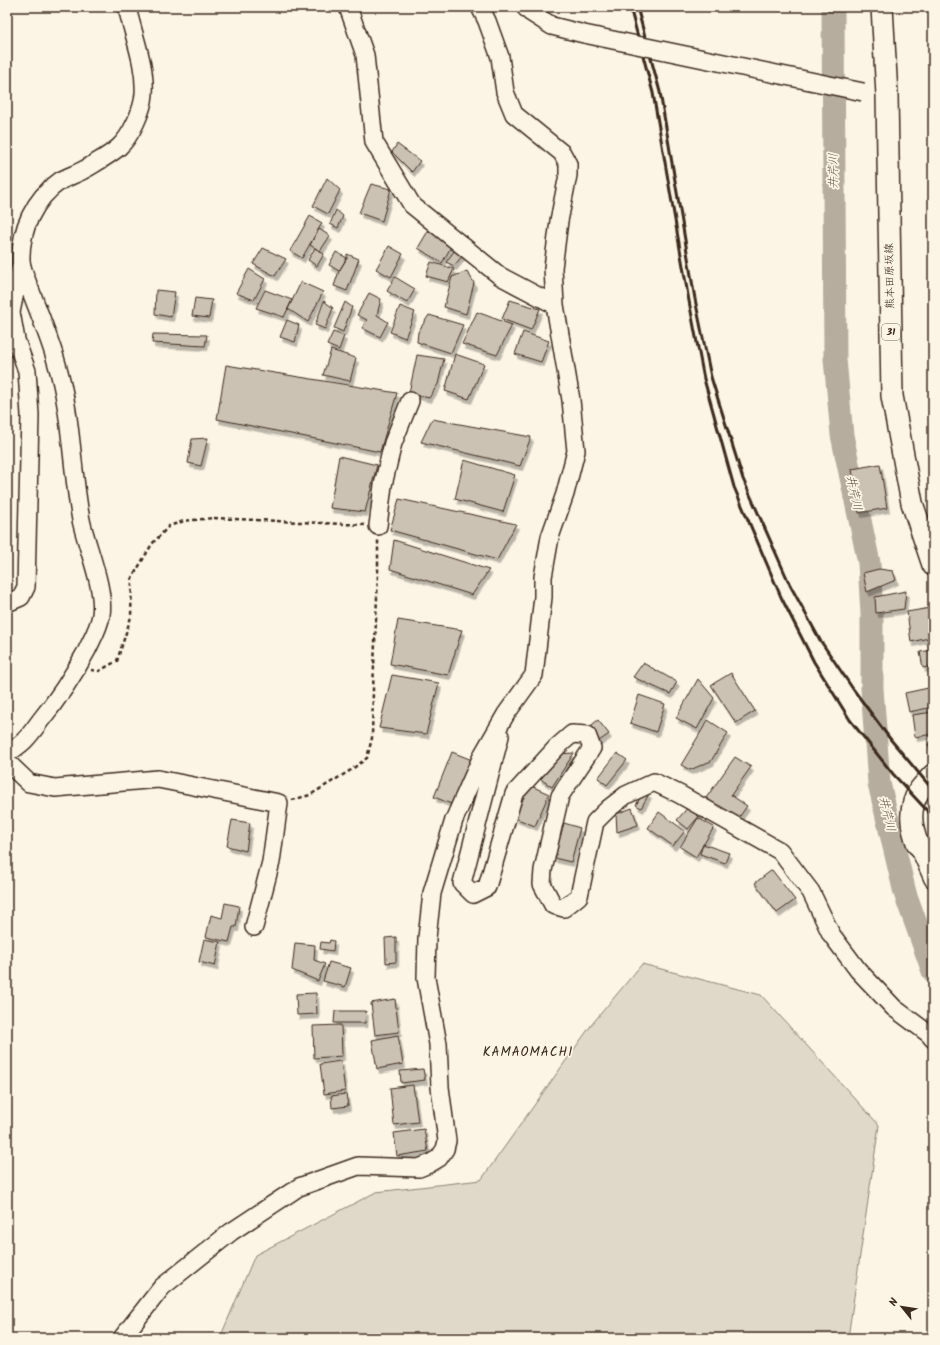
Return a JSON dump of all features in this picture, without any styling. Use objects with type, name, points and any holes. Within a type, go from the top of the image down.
[{"type":"main road","name":"熊本田原坂線","points":[[882,7],[887,95],[892,396],[912,503],[933,565]]},
{"type":"main road","points":[[926,851],[914,834],[911,820],[913,803],[919,792],[933,775]]},
{"type":"street","points":[[7,603],[21,597],[26,588],[30,415],[27,371],[16,340],[11,312],[21,263],[23,235],[30,215],[44,196],[61,181],[86,169],[120,146],[130,132],[139,115],[144,96],[144,81],[141,60],[131,27],[127,7]]},
{"type":"street","points":[[348,7],[365,56],[374,142],[412,205],[500,276],[555,305]]},
{"type":"street","points":[[122,1338],[162,1287],[231,1232],[299,1186],[358,1166],[419,1168],[439,1158],[447,1141],[440,1087],[438,1044],[426,978],[427,938],[432,893],[454,820],[483,754],[506,714],[534,675],[543,597],[543,577],[550,537],[566,494],[576,451],[571,400],[555,305],[553,268],[559,221],[568,175],[568,164],[562,153],[514,114],[505,92],[500,57],[488,21],[480,7]]},
{"type":"street","points":[[526,7],[530,12],[552,26],[863,92],[887,95]]},
{"type":"street","points":[[7,754],[29,736],[56,701],[77,669],[96,633],[101,615],[101,599],[98,582],[82,521],[73,472],[67,407],[62,379],[50,341],[21,263]]},
{"type":"street","points":[[378,526],[383,485],[393,443],[410,401]]},
{"type":"street","points":[[506,714],[462,883],[473,894],[487,887],[514,794],[557,747],[572,734],[587,735],[592,748],[560,796],[542,870],[542,884],[553,904],[564,908],[579,896],[595,822],[608,809],[626,796],[654,782],[679,794],[780,852],[811,892],[831,934],[858,970],[894,1008],[932,1035]]},
{"type":"street","points":[[7,762],[29,783],[55,788],[158,779],[279,803],[271,862],[254,928]]},
{"type":"street","points":[[926,851],[933,879]]},
{"type":"path","points":[[77,669],[99,671],[117,661],[131,617],[132,578],[152,544],[169,526],[184,521],[213,518],[378,526],[378,574],[372,738],[367,758],[351,770],[310,795],[279,803]]},
{"type":"shaded area","points":[[642,964],[761,995],[879,1125],[848,1338],[220,1338],[255,1255],[376,1192],[481,1180],[592,1024]]},
{"type":"building","points":[[397,144],[420,161],[412,172],[392,152]]},
{"type":"building","points":[[327,178],[340,190],[328,214],[313,206]]},
{"type":"building","points":[[371,184],[391,189],[382,221],[359,213]]},
{"type":"building","points":[[336,210],[343,216],[338,228],[330,224]]},
{"type":"building","points":[[310,216],[322,223],[302,258],[290,251]]},
{"type":"building","points":[[319,229],[330,236],[320,251],[310,245]]},
{"type":"building","points":[[428,231],[452,245],[442,263],[418,248]]},
{"type":"building","points":[[931,241],[933,241],[933,277],[932,277]]},
{"type":"building","points":[[389,246],[403,254],[391,277],[376,269]]},
{"type":"building","points":[[458,246],[467,250],[454,266],[446,262]]},
{"type":"building","points":[[263,248],[286,259],[275,276],[253,264]]},
{"type":"building","points":[[315,248],[324,254],[317,266],[308,260]]},
{"type":"building","points":[[336,252],[347,258],[339,271],[329,265]]},
{"type":"building","points":[[347,254],[359,259],[347,291],[334,286],[339,271],[347,258]]},
{"type":"building","points":[[431,262],[454,269],[448,282],[426,276]]},
{"type":"building","points":[[249,269],[265,279],[254,300],[236,293]]},
{"type":"building","points":[[467,271],[474,283],[466,314],[444,307],[452,277]]},
{"type":"building","points":[[395,277],[415,289],[407,303],[387,291]]},
{"type":"building","points":[[301,282],[323,292],[308,322],[288,309]]},
{"type":"building","points":[[156,290],[175,292],[171,317],[155,314]]},
{"type":"building","points":[[265,290],[292,300],[284,317],[256,308]]},
{"type":"building","points":[[369,293],[381,299],[377,315],[388,322],[380,337],[362,328],[367,320],[357,315]]},
{"type":"building","points":[[195,298],[212,300],[209,318],[192,316]]},
{"type":"building","points":[[510,300],[540,309],[531,330],[502,319]]},
{"type":"building","points":[[324,301],[333,308],[325,329],[315,325]]},
{"type":"building","points":[[345,302],[352,307],[343,332],[334,328]]},
{"type":"building","points":[[400,306],[415,312],[405,338],[390,332]]},
{"type":"building","points":[[477,312],[512,325],[497,355],[462,344]]},
{"type":"building","points":[[429,315],[463,325],[451,353],[417,342],[418,332]]},
{"type":"building","points":[[287,320],[299,325],[295,342],[280,337]]},
{"type":"building","points":[[333,332],[344,336],[339,350],[327,345]]},
{"type":"building","points":[[523,332],[549,341],[541,362],[515,354]]},
{"type":"building","points":[[153,334],[207,335],[205,346],[152,343]]},
{"type":"building","points":[[331,350],[356,358],[350,381],[323,375]]},
{"type":"building","points":[[455,354],[484,364],[469,399],[445,391]]},
{"type":"building","points":[[417,355],[444,359],[438,384],[429,398],[409,393]]},
{"type":"building","points":[[226,365],[397,393],[380,452],[217,419]]},
{"type":"building","points":[[432,419],[531,437],[520,466],[421,442]]},
{"type":"building","points":[[208,438],[201,466],[188,463],[192,439]]},
{"type":"building","points":[[339,456],[377,465],[365,512],[330,508]]},
{"type":"building","points":[[464,460],[515,475],[503,512],[455,499]]},
{"type":"building","points":[[880,464],[887,508],[859,513],[852,469]]},
{"type":"building","points":[[399,499],[516,524],[497,560],[390,530]]},
{"type":"building","points":[[394,540],[489,570],[472,595],[390,569]]},
{"type":"building","points":[[879,569],[893,571],[896,580],[867,592],[863,573]]},
{"type":"building","points":[[906,591],[904,609],[876,613],[875,597]]},
{"type":"building","points":[[930,608],[933,625],[933,637],[911,642],[907,612]]},
{"type":"building","points":[[398,620],[462,630],[448,675],[390,664]]},
{"type":"building","points":[[933,650],[933,666],[923,668],[920,652]]},
{"type":"building","points":[[643,663],[677,682],[670,694],[633,677]]},
{"type":"building","points":[[731,673],[755,711],[736,723],[711,685]]},
{"type":"building","points":[[392,675],[439,683],[426,734],[379,728]]},
{"type":"building","points":[[698,679],[714,698],[697,729],[676,718]]},
{"type":"building","points":[[933,687],[933,707],[909,712],[905,693]]},
{"type":"building","points":[[639,695],[665,704],[656,732],[630,723]]},
{"type":"building","points":[[933,712],[933,734],[915,737],[912,715]]},
{"type":"building","points":[[598,720],[609,734],[599,741],[588,728]]},
{"type":"building","points":[[708,720],[728,733],[711,761],[690,770],[681,765]]},
{"type":"building","points":[[933,742],[933,759],[928,744]]},
{"type":"building","points":[[452,752],[472,760],[454,805],[434,797]]},
{"type":"building","points":[[574,753],[552,787],[539,778],[556,754]]},
{"type":"building","points":[[617,753],[627,760],[607,785],[598,778]]},
{"type":"building","points":[[735,757],[751,767],[731,795],[747,806],[738,819],[706,798]]},
{"type":"building","points":[[529,785],[549,794],[535,826],[515,818]]},
{"type":"building","points":[[644,791],[649,794],[641,808],[636,805]]},
{"type":"building","points":[[690,805],[701,814],[688,829],[677,820]]},
{"type":"building","points":[[632,808],[638,825],[617,832],[616,814]]},
{"type":"building","points":[[659,812],[685,831],[673,846],[648,828]]},
{"type":"building","points":[[698,818],[714,827],[696,857],[680,847]]},
{"type":"building","points":[[232,820],[250,823],[246,851],[227,846]]},
{"type":"building","points":[[564,823],[580,828],[571,862],[554,858]]},
{"type":"building","points":[[703,844],[729,853],[725,863],[700,854]]},
{"type":"building","points":[[772,870],[795,900],[777,913],[755,883]]},
{"type":"building","points":[[225,903],[239,906],[236,927],[233,927],[229,942],[206,937],[211,915],[222,918]]},
{"type":"building","points":[[396,937],[396,962],[386,963],[385,938]]},
{"type":"building","points":[[204,939],[220,942],[215,966],[199,962]]},
{"type":"building","points":[[330,940],[334,941],[333,951],[320,949],[321,942],[329,943]]},
{"type":"building","points":[[295,943],[315,945],[314,960],[325,964],[318,981],[292,970]]},
{"type":"building","points":[[329,962],[351,968],[345,987],[323,981]]},
{"type":"building","points":[[316,993],[317,1014],[297,1015],[296,994]]},
{"type":"building","points":[[395,999],[399,1032],[375,1035],[371,1003]]},
{"type":"building","points":[[335,1011],[366,1011],[365,1023],[334,1023]]},
{"type":"building","points":[[341,1025],[342,1056],[314,1058],[313,1026]]},
{"type":"building","points":[[398,1035],[403,1064],[377,1069],[372,1040]]},
{"type":"building","points":[[341,1061],[345,1091],[324,1094],[320,1064]]},
{"type":"building","points":[[423,1069],[425,1080],[401,1083],[400,1071]]},
{"type":"building","points":[[413,1085],[418,1122],[394,1125],[390,1088]]},
{"type":"building","points":[[346,1094],[348,1106],[332,1108],[331,1096]]},
{"type":"building","points":[[424,1129],[428,1151],[397,1156],[394,1133]]},
{"type":"waterway","name":"井芹川","points":[[833,7],[835,359],[842,435],[869,563],[872,614],[872,688],[879,783],[905,893],[933,971]]},
{"type":"railway","points":[[630,7],[653,93],[704,379],[734,487],[781,597],[814,662],[850,720],[893,774],[933,817]]},
{"type":"railway","points":[[637,7],[660,92],[695,299],[711,377],[743,479],[790,585],[820,640],[853,689],[891,740],[933,790]]},
{"type":"district","name":"KAMAOMACHI","points":[[528,1052]]}]
